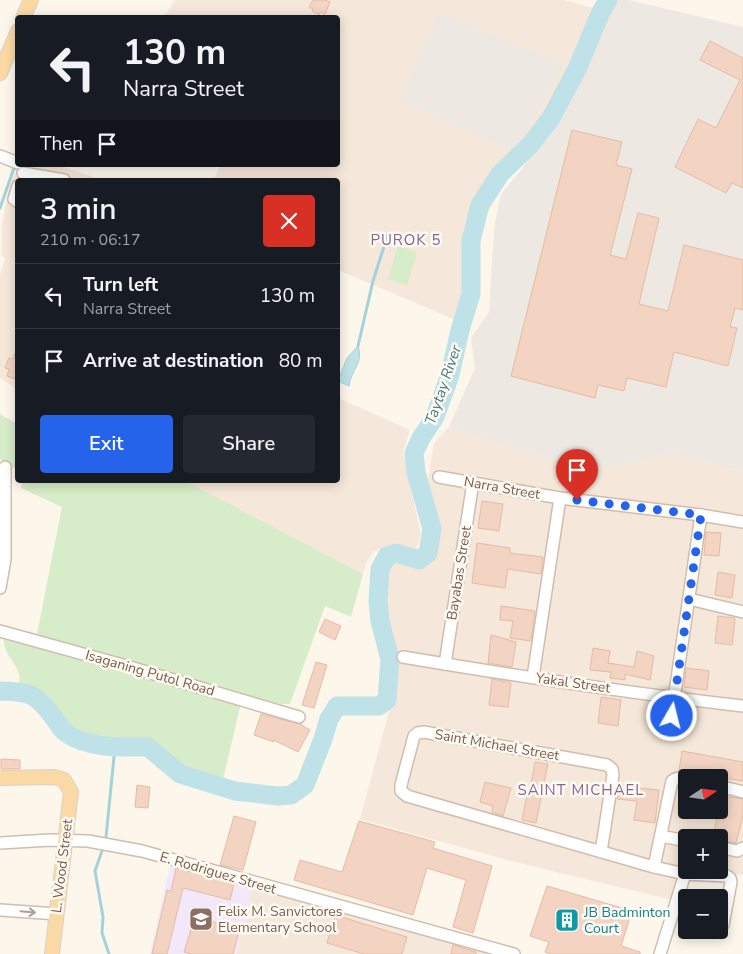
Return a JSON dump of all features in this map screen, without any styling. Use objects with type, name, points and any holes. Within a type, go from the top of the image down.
[{"type":"main road","points":[[24,15],[31,0]]},
{"type":"main road","points":[[0,73],[15,38]]},
{"type":"main road","name":"L. Wood Street","points":[[0,778],[55,776],[64,780],[71,792],[52,954]]},
{"type":"street","points":[[0,156],[15,165]]},
{"type":"street","points":[[19,168],[56,178]]},
{"type":"street","points":[[0,588],[5,559],[5,467]]},
{"type":"street","name":"Narra Street","points":[[440,477],[560,498],[743,522]]},
{"type":"street","name":"Bayabas Street","points":[[445,664],[472,482]]},
{"type":"street","points":[[533,677],[560,498]]},
{"type":"street","points":[[669,734],[701,515]]},
{"type":"street","points":[[689,600],[743,612]]},
{"type":"street","name":"Isaganing Putol Road","points":[[0,631],[299,717]]},
{"type":"street","name":"Yakal Street","points":[[403,656],[674,698],[743,706]]},
{"type":"street","name":"Saint Michael Street","points":[[601,852],[613,775],[612,769],[607,765],[424,732],[414,736],[401,785],[401,792],[407,796],[601,852],[678,872]]},
{"type":"street","points":[[654,866],[672,781],[678,780]]},
{"type":"street","points":[[728,788],[743,792]]},
{"type":"street","points":[[661,836],[678,839]]},
{"type":"street","name":"E. Rodriguez Street","points":[[0,843],[65,840],[94,842],[142,851],[495,952],[514,954]]},
{"type":"street","points":[[728,849],[737,851],[743,848]]},
{"type":"street","name":"Saint Michael Street","points":[[728,877],[732,882],[728,901]]},
{"type":"street","points":[[660,954],[683,879]]},
{"type":"street","points":[[0,910],[57,914]]},
{"type":"shaded area","points":[[175,0],[564,0],[597,9],[564,85],[548,113],[528,142],[506,161],[476,203],[464,238],[468,274],[465,279],[466,301],[458,321],[340,271],[340,178],[215,178],[219,167],[340,167],[340,15],[163,15],[167,13]]},
{"type":"shaded area","points":[[611,0],[629,0],[743,27],[743,472],[672,453],[588,471],[449,427],[475,368],[471,338],[489,312],[494,229],[501,194],[521,170],[586,68]]},
{"type":"shaded area","points":[[438,12],[565,64],[515,152],[400,100]]},
{"type":"shaded area","points":[[20,167],[65,167],[96,178],[15,178],[15,388],[0,378],[0,276],[5,258],[1,255],[2,225],[8,192],[13,177]]},
{"type":"shaded area","points":[[340,399],[410,430],[403,452],[421,535],[416,550],[390,547],[374,551],[366,563],[363,574],[190,483],[340,483]]},
{"type":"shaded area","points":[[449,427],[588,471],[672,453],[743,472],[743,875],[728,874],[728,829],[678,829],[678,879],[688,879],[685,889],[678,889],[678,901],[507,860],[360,819],[393,697],[394,654],[379,617],[378,573],[386,561],[418,567],[432,556],[435,536],[426,492],[434,443]]},
{"type":"shaded area","name":"Felix M. Sanvictores Elementary School","points":[[171,862],[253,885],[236,954],[150,954]]},
{"type":"shaded area","points":[[253,885],[505,954],[236,954]]},
{"type":"green space","points":[[398,246],[417,252],[407,285],[388,279]]},
{"type":"green space","points":[[0,414],[15,423],[15,469],[0,459]]},
{"type":"green space","points":[[22,483],[190,483],[363,574],[351,617],[325,606],[290,704],[281,704],[243,695],[223,779],[182,770],[152,744],[111,742],[72,727],[50,702],[30,688],[19,687],[19,674],[5,649],[5,628],[37,634],[62,507],[21,488]]},
{"type":"water","points":[[358,346],[358,362],[349,386],[340,382],[340,376],[347,358]]},
{"type":"building","points":[[313,0],[330,2],[325,14],[321,12],[319,15],[312,11],[313,9],[309,7]]},
{"type":"building","points":[[710,41],[743,58],[743,188],[732,183],[726,193],[675,167],[698,119],[716,128],[740,80],[700,60]]},
{"type":"building","points":[[572,130],[622,142],[616,165],[632,169],[610,255],[626,259],[638,213],[659,218],[639,304],[668,311],[684,245],[743,260],[743,310],[735,308],[730,327],[737,328],[728,366],[674,352],[666,387],[627,378],[624,391],[598,385],[595,398],[511,376]]},
{"type":"building","points":[[15,353],[15,379],[7,376],[9,369],[5,368],[9,358],[13,359]]},
{"type":"building","points":[[482,501],[503,504],[499,531],[478,528]]},
{"type":"building","points":[[706,532],[721,533],[719,556],[704,555]]},
{"type":"building","points":[[477,543],[510,548],[510,553],[543,557],[541,574],[508,569],[505,588],[472,583]]},
{"type":"building","points":[[718,572],[735,575],[732,598],[715,595]]},
{"type":"building","points":[[501,606],[535,611],[531,641],[510,638],[513,621],[500,620]]},
{"type":"building","points":[[718,616],[735,618],[732,645],[715,643]]},
{"type":"building","points":[[325,619],[341,626],[335,640],[319,632]]},
{"type":"building","points":[[491,635],[516,642],[512,667],[488,663]]},
{"type":"building","points":[[593,648],[610,651],[608,663],[634,667],[637,651],[654,656],[650,680],[625,674],[625,680],[610,678],[611,672],[590,670]]},
{"type":"building","points":[[316,662],[327,665],[314,708],[302,705]]},
{"type":"building","points":[[686,668],[709,671],[707,690],[684,687]]},
{"type":"building","points":[[492,679],[511,683],[508,707],[489,705]]},
{"type":"building","points":[[601,697],[621,700],[618,726],[598,723]]},
{"type":"building","points":[[261,714],[300,724],[310,730],[298,752],[274,740],[274,742],[254,735]]},
{"type":"building","points":[[682,751],[743,762],[743,781],[728,779],[728,769],[679,769]]},
{"type":"building","points":[[1,759],[20,760],[20,769],[1,769]]},
{"type":"building","points":[[535,762],[548,764],[536,823],[522,820]]},
{"type":"building","points":[[485,782],[511,788],[503,816],[492,812],[493,806],[480,802]]},
{"type":"building","points":[[137,785],[150,787],[148,808],[135,807]]},
{"type":"building","points":[[619,786],[659,790],[655,823],[634,820],[637,801],[617,799]]},
{"type":"building","points":[[728,797],[743,799],[743,816],[736,843],[728,842],[728,829],[715,829],[717,819],[728,819]]},
{"type":"building","points":[[234,816],[256,822],[243,870],[220,865]]},
{"type":"building","points":[[359,821],[435,842],[433,848],[492,866],[473,933],[453,927],[466,880],[427,868],[413,915],[294,880],[300,860],[342,872]]},
{"type":"building","points":[[176,868],[234,884],[230,900],[183,888],[167,954],[152,954],[167,890],[171,891]]},
{"type":"building","name":"JB Badminton Court","points":[[547,886],[632,911],[621,946],[640,952],[640,954],[551,954],[545,952],[549,942],[530,936]]},
{"type":"building","points":[[335,915],[407,937],[402,954],[364,954],[327,943]]},
{"type":"building","points":[[195,916],[240,928],[233,954],[191,954],[184,952]]},
{"type":"building","points":[[453,945],[476,952],[476,954],[451,954]]},
{"type":"waterway","name":"Taytay River","points":[[0,691],[26,693],[32,696],[42,703],[64,732],[85,742],[106,746],[148,747],[180,774],[235,791],[277,796],[291,795],[305,785],[329,719],[337,706],[379,706],[387,700],[390,659],[380,621],[378,601],[380,569],[387,556],[396,553],[419,560],[428,553],[432,529],[416,472],[414,453],[421,438],[435,417],[450,375],[460,330],[471,294],[471,241],[480,205],[500,174],[530,145],[551,118],[577,69],[608,0]]},
{"type":"waterway","points":[[0,208],[15,165]]},
{"type":"waterway","points":[[358,346],[373,281],[388,234]]},
{"type":"waterway","points":[[106,837],[115,747]]},
{"type":"waterway","points":[[102,851],[95,871],[103,917],[102,933],[109,954]]},
{"type":"place","name":"Felix M. Sanvictores Elementary School","points":[[201,919]]},
{"type":"place","name":"JB Badminton Court","points":[[567,920]]},
{"type":"district","name":"PUROK 5","points":[[406,240]]},
{"type":"district","name":"SAINT MICHAEL","points":[[581,790]]},
{"type":"route","points":[[577,500],[701,515],[672,716]]}]
